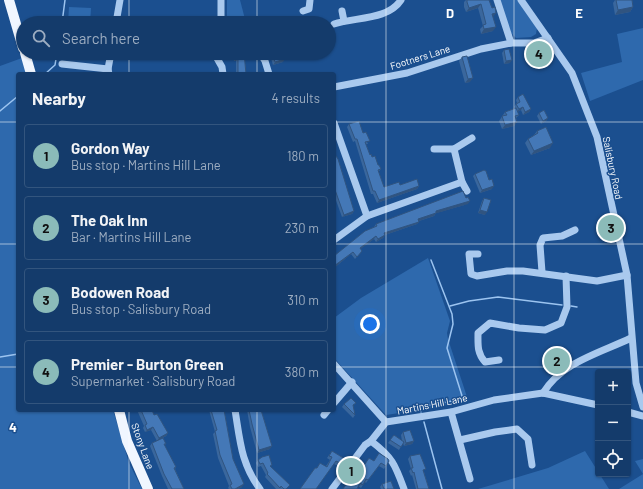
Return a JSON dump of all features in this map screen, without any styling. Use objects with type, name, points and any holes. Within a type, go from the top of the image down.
[{"type":"main road","points":[[9,0],[16,24]]},
{"type":"main road","points":[[27,60],[30,72]]},
{"type":"main road","name":"Stony Lane","points":[[119,412],[127,441],[148,489]]},
{"type":"street","points":[[117,16],[120,0]]},
{"type":"street","points":[[221,0],[221,16]]},
{"type":"street","points":[[303,11],[309,9],[310,0]]},
{"type":"street","points":[[336,23],[385,13],[394,9],[401,0]]},
{"type":"street","points":[[496,0],[511,43],[534,43],[548,38]]},
{"type":"street","name":"Salisbury Road","points":[[521,0],[572,73],[597,137],[627,275],[631,338],[636,383],[643,407]]},
{"type":"street","points":[[342,11],[344,21]]},
{"type":"street","name":"Footners Lane","points":[[336,87],[408,73],[481,49],[511,43]]},
{"type":"street","points":[[62,64],[109,71],[110,60]]},
{"type":"street","points":[[218,60],[222,72]]},
{"type":"street","points":[[264,60],[268,72]]},
{"type":"street","points":[[336,129],[367,216]]},
{"type":"street","points":[[434,149],[454,149],[472,138]]},
{"type":"street","points":[[454,149],[462,182],[467,191]]},
{"type":"street","points":[[336,239],[367,216],[462,182]]},
{"type":"street","points":[[542,272],[540,245],[543,238],[562,236],[575,230]]},
{"type":"street","points":[[478,254],[469,254],[471,274],[477,276],[507,270],[542,272],[597,281],[627,275]]},
{"type":"street","points":[[499,360],[485,362],[480,357],[478,348],[478,333],[490,323],[519,328],[545,330],[561,323],[567,307],[566,276]]},
{"type":"street","points":[[543,394],[556,376],[572,365],[631,338]]},
{"type":"street","points":[[336,366],[352,382],[386,422]]},
{"type":"street","points":[[336,401],[352,382]]},
{"type":"street","name":"Martins Hill Lane","points":[[332,489],[365,445],[371,441],[386,422],[451,412],[494,400],[543,394],[595,404]]},
{"type":"street","points":[[235,412],[241,446],[249,474],[260,489]]},
{"type":"street","points":[[451,412],[470,479]]},
{"type":"street","points":[[631,413],[643,416]]},
{"type":"street","points":[[460,440],[516,429],[528,439],[532,465]]},
{"type":"street","points":[[371,441],[388,454],[398,471],[404,489]]},
{"type":"shaded area","points":[[227,0],[240,0],[244,16],[227,16]]},
{"type":"shaded area","points":[[499,0],[517,0],[537,28],[536,34],[531,37],[516,38],[511,33]]},
{"type":"shaded area","points":[[69,7],[91,8],[90,16],[68,16]]},
{"type":"shaded area","points":[[643,28],[643,80],[590,101],[581,73],[622,62],[617,34]]},
{"type":"shaded area","points":[[16,60],[23,60],[26,72],[16,72],[16,412],[114,412],[129,463],[142,489],[0,489],[0,66]]},
{"type":"shaded area","points":[[428,258],[450,321],[447,333],[448,339],[468,400],[439,407],[386,415],[336,360],[336,317],[361,298]]},
{"type":"shaded area","points":[[585,451],[595,467],[595,477],[601,477],[609,489],[478,489],[548,468]]},
{"type":"shaded area","points":[[643,459],[643,474],[635,461]]},
{"type":"shaded area","points":[[643,474],[643,489],[619,489]]},
{"type":"building","points":[[467,0],[489,0],[492,8],[495,7],[496,13],[492,14],[496,27],[484,29],[483,25],[486,24],[481,4],[469,8]]},
{"type":"building","points":[[616,0],[632,0],[633,7],[618,10]]},
{"type":"building","points":[[532,48],[551,48],[551,53],[543,57],[537,57],[537,54],[532,53]]},
{"type":"building","points":[[509,49],[512,60],[506,61],[504,50]]},
{"type":"building","points":[[467,56],[473,78],[468,79],[462,57]]},
{"type":"building","points":[[238,60],[245,60],[246,72],[238,72]]},
{"type":"building","points":[[523,94],[531,109],[525,112],[523,107],[519,109],[516,104],[520,102],[518,97]]},
{"type":"building","points":[[516,108],[519,115],[515,116],[517,122],[505,125],[502,116],[507,115],[505,112]]},
{"type":"building","points":[[544,110],[548,118],[543,121],[539,113]]},
{"type":"building","points":[[359,121],[363,133],[366,132],[370,141],[365,142],[370,155],[371,154],[372,157],[375,156],[381,169],[378,170],[384,187],[399,182],[400,185],[417,179],[419,186],[379,200],[375,191],[373,191],[357,139],[355,139],[349,124]]},
{"type":"building","points":[[546,127],[553,143],[534,151],[528,139],[538,133],[537,131]]},
{"type":"building","points":[[336,156],[354,211],[344,215],[336,193]]},
{"type":"building","points":[[484,170],[486,171],[489,180],[492,179],[494,186],[482,190],[475,174]]},
{"type":"building","points":[[463,191],[466,198],[468,197],[470,201],[436,211],[436,213],[418,219],[419,222],[384,233],[385,235],[378,239],[376,236],[360,248],[362,251],[357,257],[353,252],[336,265],[336,254],[365,231],[377,226],[376,224]]},
{"type":"building","points":[[484,198],[491,200],[487,212],[480,210]]},
{"type":"building","points":[[560,347],[563,352],[566,350],[570,356],[556,366],[549,357]]},
{"type":"building","points":[[351,398],[356,403],[353,405],[355,415],[344,404]]},
{"type":"building","points":[[142,412],[153,412],[154,415],[157,414],[168,433],[159,438],[153,427],[147,430],[145,425],[147,424]]},
{"type":"building","points":[[212,412],[224,412],[233,459],[244,484],[235,489],[232,489],[230,485],[232,484],[220,455],[215,431],[217,430]]},
{"type":"building","points":[[249,412],[262,412],[272,446],[259,450]]},
{"type":"building","points":[[410,430],[414,441],[406,443],[403,432]]},
{"type":"building","points":[[394,435],[404,442],[401,447],[390,440]]},
{"type":"building","points":[[163,438],[166,444],[164,444],[176,467],[174,468],[184,489],[172,489],[164,474],[152,443]]},
{"type":"building","points":[[332,451],[345,459],[342,464],[336,461],[316,489],[300,489],[320,463],[327,467],[332,457],[329,456]]},
{"type":"building","points":[[379,453],[388,459],[389,461],[386,466],[381,463],[368,480],[366,479],[363,485],[360,483],[357,489],[343,489],[354,474],[355,475],[361,466],[363,467],[369,458],[374,461]]},
{"type":"building","points":[[420,454],[426,469],[423,470],[429,489],[418,489],[414,472],[413,473],[411,468],[413,468],[410,456]]},
{"type":"building","points":[[269,455],[272,465],[270,466],[290,485],[286,489],[281,486],[280,488],[267,474],[268,473],[263,463],[260,464],[258,460]]},
{"type":"building","points":[[391,481],[394,489],[384,489],[382,484]]},
{"type":"waterway","points":[[63,16],[65,0]]},
{"type":"waterway","points":[[47,72],[55,65],[56,60]]},
{"type":"waterway","points":[[0,111],[16,98]]},
{"type":"waterway","points":[[421,412],[419,407],[463,399],[447,348],[453,324],[452,314],[431,260]]},
{"type":"waterway","points":[[450,306],[469,301],[498,297],[562,305]]},
{"type":"waterway","points":[[571,306],[577,307]]},
{"type":"waterway","points":[[0,357],[16,354]]},
{"type":"waterway","points":[[424,422],[442,489]]},
{"type":"place","name":"Premier - Burton Green","points":[[539,54]]},
{"type":"place","name":"Bodowen Road","points":[[611,228]]},
{"type":"place","name":"The Oak Inn","points":[[557,361]]},
{"type":"place","name":"Gordon Way","points":[[351,471]]}]
